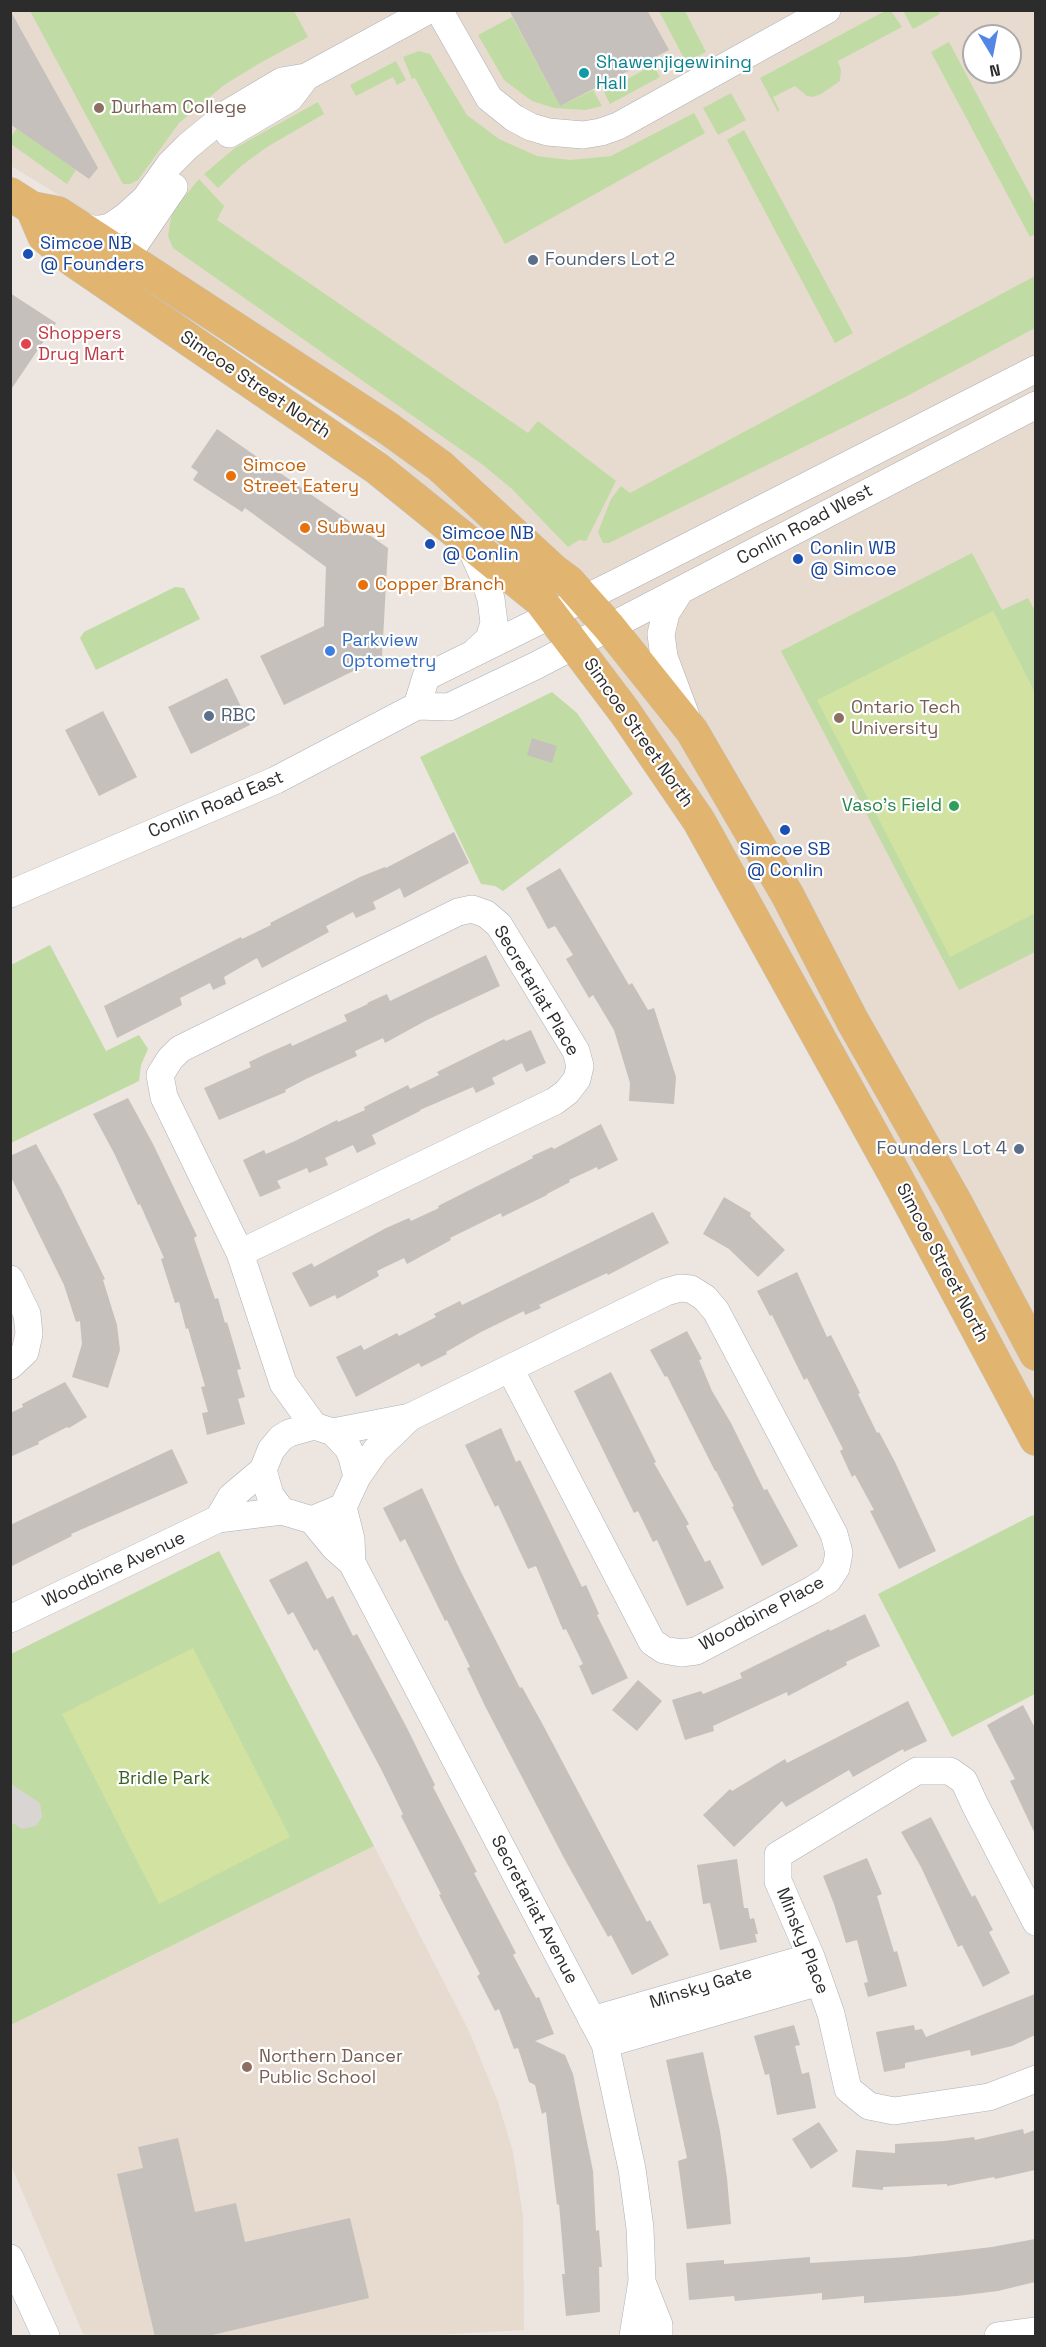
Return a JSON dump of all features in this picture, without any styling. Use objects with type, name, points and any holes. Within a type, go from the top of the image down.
[{"type":"main road","name":"Simcoe Street North","points":[[21,201],[58,213],[380,423],[440,466],[569,582],[609,627],[692,731],[788,896],[852,1020],[956,1203],[1035,1354]]},
{"type":"main road","name":"Simcoe Street North","points":[[21,201],[44,236],[74,261],[378,469],[466,538],[540,600],[552,614],[624,711],[699,821],[729,872],[895,1175],[1035,1439]]},
{"type":"street","points":[[75,224],[92,229],[110,227],[145,199],[170,164],[206,130],[282,81],[306,77],[429,10]]},
{"type":"street","points":[[439,10],[489,98],[514,118],[531,127],[565,135],[602,132],[618,126],[827,10]]},
{"type":"street","points":[[74,261],[104,261],[131,250],[188,169],[220,141],[290,98],[306,77]]},
{"type":"street","name":"Conlin Road West","points":[[583,599],[1035,369]]},
{"type":"street","name":"Conlin Road West","points":[[575,644],[1035,405]]},
{"type":"street","points":[[466,538],[486,583],[494,623],[489,639],[471,655]]},
{"type":"street","points":[[680,591],[666,613],[661,634],[664,657],[692,731]]},
{"type":"street","points":[[417,706],[426,677],[583,599]]},
{"type":"street","name":"Conlin Road East","points":[[10,894],[276,780],[417,706],[449,707],[575,644]]},
{"type":"street","name":"Secretariat Place","points":[[240,1253],[555,1101],[567,1092],[577,1079],[580,1065],[576,1051],[499,925],[486,914],[472,909],[458,912],[180,1049],[170,1059],[160,1075],[164,1097],[240,1253],[283,1383],[281,1438]]},
{"type":"street","points":[[10,1280],[27,1314],[29,1334],[25,1352],[10,1366]]},
{"type":"street","name":"Woodbine Place","points":[[357,1477],[376,1450],[410,1418],[666,1292],[680,1288],[692,1289],[705,1298],[717,1311],[834,1534],[839,1553],[837,1568],[828,1580],[812,1590],[696,1651],[681,1653],[664,1650],[652,1642],[510,1369]]},
{"type":"street","name":"Secretariat Place","points":[[283,1383],[323,1429]]},
{"type":"street","name":"Woodbine Place","points":[[323,1429],[410,1418]]},
{"type":"street","points":[[218,1519],[231,1497],[263,1470],[271,1450],[281,1438],[289,1433],[323,1429],[348,1448],[357,1477],[343,1507],[312,1520],[282,1511],[270,1495],[263,1470]]},
{"type":"street","name":"Secretariat Avenue","points":[[343,1507],[351,1539],[352,1563]]},
{"type":"street","name":"Woodbine Avenue","points":[[10,1619],[218,1519],[282,1511]]},
{"type":"street","name":"Secretariat Avenue","points":[[312,1520],[335,1548],[352,1563],[605,2044],[632,2169],[640,2228],[642,2281],[633,2337]]},
{"type":"street","name":"Minsky Place","points":[[1035,1922],[964,1781],[950,1771],[917,1772],[778,1855],[778,1881],[831,2014],[848,2089],[869,2106],[894,2111],[989,2097],[1035,2079]]},
{"type":"street","name":"Minsky Gate","points":[[592,2020],[815,1969]]},
{"type":"street","name":"Minsky Gate","points":[[605,2044],[815,1969]]},
{"type":"street","points":[[10,2258],[46,2337]]},
{"type":"street","name":"Secretariat Avenue","points":[[642,2281],[659,2325],[659,2337]]},
{"type":"street","points":[[998,2337],[1031,2333]]},
{"type":"shaded area","name":"Ontario Tech University","points":[[11,11],[1035,11],[1035,1429],[547,590],[393,458],[156,277],[82,209],[11,166]]},
{"type":"shaded area","points":[[11,1784],[40,1803],[42,1817],[36,1826],[22,1829],[11,1822]]},
{"type":"shaded area","name":"Northern Dancer Public School","points":[[374,1846],[469,2031],[498,2102],[513,2152],[523,2216],[524,2330],[415,2336],[84,2336],[11,2165],[11,2025]]},
{"type":"green space","name":"Durham College","points":[[30,11],[294,11],[308,37],[224,85],[179,123],[138,180],[130,184],[123,184]]},
{"type":"green space","points":[[659,11],[685,11],[706,52],[686,62]]},
{"type":"green space","points":[[885,11],[891,11],[902,27],[838,61],[841,70],[840,81],[821,94],[813,97],[807,96],[795,86],[773,97],[778,112],[760,78]]},
{"type":"green space","points":[[903,11],[938,11],[940,14],[913,29]]},
{"type":"green space","points":[[512,17],[560,106],[593,90],[602,106],[586,110],[554,108],[532,101],[504,80],[478,35]]},
{"type":"green space","points":[[949,42],[962,66],[962,84],[971,84],[1035,204],[1035,234],[1030,237],[931,52]]},
{"type":"green space","points":[[419,51],[430,54],[467,115],[499,139],[537,156],[570,160],[611,156],[694,113],[705,133],[505,244],[415,78],[412,79],[403,57]]},
{"type":"green space","points":[[396,61],[406,80],[397,85],[393,77],[356,96],[350,85]]},
{"type":"green space","points":[[653,65],[660,77],[610,104],[604,92]]},
{"type":"green space","points":[[731,93],[746,120],[718,135],[703,108]]},
{"type":"green space","points":[[318,102],[324,114],[267,147],[241,166],[218,188],[204,174],[235,148]]},
{"type":"green space","points":[[17,128],[76,170],[67,184],[11,144],[11,137]]},
{"type":"green space","points":[[744,130],[853,333],[835,343],[727,140]]},
{"type":"green space","points":[[199,179],[224,206],[217,220],[528,433],[538,421],[616,481],[586,541],[579,540],[568,547],[512,489],[483,465],[173,248],[168,236],[172,212]]},
{"type":"green space","points":[[1035,276],[1035,328],[907,396],[609,543],[603,543],[598,532],[611,499],[621,486],[630,493]]},
{"type":"green space","points":[[972,553],[1002,610],[1028,598],[1035,611],[1035,693],[993,611],[950,956],[1035,913],[1035,952],[959,990],[781,651]]},
{"type":"green space","points":[[175,587],[184,588],[200,619],[96,670],[80,638],[84,632]]},
{"type":"green space","name":"Vaso's Field","points":[[993,611],[1035,693],[1035,913],[950,957],[817,700]]},
{"type":"green space","points":[[552,692],[577,713],[633,794],[503,891],[495,886],[481,884],[420,757]]},
{"type":"green space","points":[[50,945],[106,1051],[139,1035],[148,1049],[141,1065],[139,1081],[11,1143],[11,965]]},
{"type":"green space","points":[[1033,1515],[1036,1520],[1035,1694],[952,1737],[878,1594]]},
{"type":"green space","name":"Bridle Park","points":[[219,1551],[374,1846],[11,2025],[11,1654]]},
{"type":"green space","points":[[193,1648],[290,1837],[159,1904],[62,1714]]},
{"type":"building","points":[[10,10],[98,168],[89,179],[10,124]]},
{"type":"building","name":"Shawenjigewining Hall","points":[[509,10],[647,10],[669,50],[560,106]]},
{"type":"building","name":"Shoppers Drug Mart","points":[[10,293],[56,323],[10,391]]},
{"type":"building","points":[[217,429],[388,548],[382,657],[284,705],[260,656],[324,626],[326,567],[245,508],[242,512],[193,480],[198,472],[191,467]]},
{"type":"building","name":"RBC","points":[[227,678],[250,725],[191,754],[168,707]]},
{"type":"building","points":[[103,711],[137,777],[99,796],[65,730]]},
{"type":"building","points":[[532,738],[557,746],[552,763],[527,755]]},
{"type":"building","points":[[454,832],[469,863],[404,898],[400,888],[373,902],[376,909],[356,918],[353,912],[326,926],[329,932],[262,968],[257,958],[224,977],[226,984],[213,990],[210,983],[180,998],[182,1005],[117,1038],[104,1006],[241,937],[242,939],[271,925],[270,923],[360,877],[386,868]]},
{"type":"building","points":[[560,868],[629,985],[632,983],[648,1010],[654,1008],[676,1077],[674,1104],[629,1101],[630,1083],[614,1030],[593,995],[589,998],[566,959],[573,955],[555,926],[548,929],[526,888]]},
{"type":"building","points":[[486,955],[500,986],[427,1020],[385,1043],[383,1038],[355,1051],[357,1056],[308,1078],[285,1090],[286,1092],[219,1120],[204,1088],[251,1067],[249,1062],[268,1053],[291,1043],[292,1046],[347,1021],[344,1015],[367,1003],[387,994],[390,1001]]},
{"type":"building","points":[[531,1030],[546,1063],[526,1072],[522,1063],[492,1078],[495,1084],[476,1093],[473,1087],[420,1110],[372,1135],[376,1144],[357,1153],[353,1145],[325,1158],[328,1165],[309,1173],[307,1168],[277,1181],[281,1188],[260,1197],[243,1160],[264,1150],[266,1154],[337,1120],[338,1122],[365,1110],[364,1107],[408,1085],[410,1089],[439,1075],[437,1072],[504,1039],[506,1041]]},
{"type":"building","points":[[128,1098],[197,1236],[194,1238],[215,1299],[218,1298],[225,1323],[227,1322],[241,1369],[237,1370],[245,1397],[238,1399],[245,1424],[207,1435],[202,1413],[208,1412],[201,1387],[205,1386],[179,1302],[175,1303],[161,1259],[164,1258],[140,1204],[138,1205],[93,1114]]},
{"type":"building","points":[[601,1124],[618,1160],[569,1180],[570,1182],[547,1195],[502,1217],[501,1213],[450,1238],[451,1240],[407,1264],[404,1258],[377,1271],[379,1276],[337,1299],[335,1295],[310,1307],[292,1273],[312,1263],[314,1267],[386,1228],[409,1218],[411,1221],[439,1208],[438,1206],[533,1158],[532,1156],[552,1147],[554,1149]]},
{"type":"building","points":[[36,1144],[105,1279],[103,1280],[117,1325],[120,1350],[108,1388],[72,1377],[82,1344],[80,1321],[76,1322],[64,1285],[10,1175],[10,1156]]},
{"type":"building","points":[[724,1197],[751,1213],[750,1216],[785,1250],[758,1277],[729,1249],[703,1234]]},
{"type":"building","points":[[653,1212],[669,1243],[608,1275],[607,1273],[539,1305],[541,1308],[525,1315],[524,1311],[481,1332],[446,1352],[447,1354],[421,1367],[419,1363],[356,1397],[336,1357],[361,1345],[364,1350],[397,1333],[399,1336],[436,1317],[434,1314],[460,1301],[462,1305]]},
{"type":"building","points":[[797,1272],[827,1337],[831,1335],[877,1433],[879,1432],[895,1462],[936,1551],[899,1569],[870,1511],[874,1510],[855,1475],[852,1477],[840,1451],[843,1449],[807,1378],[804,1380],[772,1315],[770,1316],[757,1291]]},
{"type":"building","points":[[687,1331],[702,1359],[699,1360],[712,1391],[731,1423],[764,1490],[767,1489],[798,1546],[762,1566],[667,1376],[665,1377],[650,1350]]},
{"type":"building","points":[[611,1372],[656,1462],[654,1463],[689,1524],[686,1526],[705,1562],[710,1560],[724,1588],[687,1606],[657,1540],[653,1542],[638,1511],[634,1513],[574,1391]]},
{"type":"building","points":[[65,1382],[87,1417],[38,1442],[39,1444],[10,1457],[10,1413],[23,1407],[22,1404]]},
{"type":"building","points":[[501,1428],[516,1462],[520,1460],[582,1587],[586,1585],[599,1614],[597,1615],[628,1678],[592,1695],[579,1666],[583,1664],[566,1629],[563,1630],[536,1566],[528,1569],[498,1505],[495,1507],[465,1445]]},
{"type":"building","points":[[172,1449],[188,1483],[71,1534],[72,1536],[10,1567],[10,1525]]},
{"type":"building","points":[[422,1488],[460,1570],[520,1688],[522,1687],[543,1725],[647,1922],[650,1920],[669,1955],[632,1975],[611,1935],[608,1937],[564,1858],[485,1706],[467,1668],[470,1667],[447,1620],[445,1621],[405,1539],[400,1542],[383,1508]]},
{"type":"building","points":[[307,1561],[327,1599],[333,1596],[353,1636],[357,1634],[435,1785],[433,1787],[477,1872],[474,1873],[516,1953],[513,1955],[536,1998],[539,1997],[554,2034],[535,2041],[565,2055],[573,2074],[593,2171],[596,2231],[599,2230],[602,2267],[599,2267],[600,2312],[566,2316],[559,2204],[557,2205],[546,2112],[542,2114],[535,2085],[529,2082],[518,2048],[514,2049],[499,2009],[495,2011],[477,1976],[480,1974],[439,1895],[441,1894],[401,1816],[403,1814],[381,1769],[317,1649],[314,1651],[293,1612],[288,1615],[269,1580]]},
{"type":"building","points":[[865,1614],[880,1646],[846,1662],[847,1665],[788,1696],[787,1692],[713,1726],[714,1731],[685,1740],[672,1700],[701,1691],[703,1694],[742,1678],[740,1673],[829,1629],[830,1631]]},
{"type":"building","points":[[638,1680],[662,1701],[637,1731],[612,1710]]},
{"type":"building","points":[[908,1701],[927,1741],[904,1752],[903,1749],[853,1777],[849,1770],[786,1807],[782,1801],[734,1847],[703,1815],[730,1789],[732,1791],[785,1759],[787,1763]]},
{"type":"building","points":[[1023,1705],[1035,1728],[1035,1834],[1010,1781],[1015,1779],[987,1725]]},
{"type":"building","points":[[931,1817],[972,1897],[975,1895],[993,1930],[989,1932],[1010,1973],[983,1987],[962,1945],[958,1947],[921,1867],[901,1832]]},
{"type":"building","points":[[867,1858],[882,1894],[877,1896],[907,1986],[868,1997],[864,1983],[868,1982],[857,1940],[846,1943],[823,1876]]},
{"type":"building","points":[[737,1859],[744,1908],[748,1908],[750,1919],[754,1918],[758,1934],[755,1934],[757,1942],[720,1950],[710,1903],[703,1904],[697,1865]]},
{"type":"building","points":[[1035,1994],[1035,2035],[1012,2046],[971,2056],[970,2050],[905,2063],[905,2068],[884,2072],[876,2032],[914,2025],[915,2030],[922,2029],[926,2037]]},
{"type":"building","points":[[794,2025],[800,2045],[795,2046],[802,2074],[809,2072],[816,2108],[777,2115],[769,2074],[765,2075],[754,2036]]},
{"type":"building","points":[[703,2052],[720,2131],[731,2224],[687,2229],[678,2161],[687,2158],[666,2060]]},
{"type":"building","points":[[819,2122],[838,2151],[811,2169],[792,2139]]},
{"type":"building","points":[[1023,2129],[1024,2134],[1035,2130],[1035,2170],[947,2186],[947,2184],[883,2187],[883,2190],[852,2187],[856,2150],[895,2153],[895,2144],[974,2137],[975,2140]]},
{"type":"building","points":[[178,2138],[195,2212],[236,2203],[245,2242],[350,2218],[369,2298],[204,2337],[155,2337],[117,2174],[143,2168],[138,2147]]},
{"type":"building","points":[[1035,2239],[1035,2282],[998,2291],[864,2303],[864,2296],[822,2300],[822,2293],[735,2301],[734,2296],[689,2300],[686,2263],[724,2260],[724,2264],[810,2257],[810,2263],[907,2257],[992,2247]]},
{"type":"place","name":"Shawenjigewining Hall","points":[[584,73]]},
{"type":"place","name":"Durham College","points":[[99,108]]},
{"type":"place","name":"Simcoe NB @ Founders","points":[[28,254]]},
{"type":"place","name":"Founders Lot 2","points":[[533,260]]},
{"type":"place","name":"Shoppers Drug Mart","points":[[26,344]]},
{"type":"place","name":"Simcoe Street Eatery","points":[[231,476]]},
{"type":"place","name":"Subway","points":[[305,528]]},
{"type":"place","name":"Simcoe NB @ Conlin","points":[[430,544]]},
{"type":"place","name":"Conlin WB @ Simcoe","points":[[798,559]]},
{"type":"place","name":"Copper Branch","points":[[363,585]]},
{"type":"place","name":"Parkview Optometry","points":[[330,651]]},
{"type":"place","name":"RBC","points":[[209,716]]},
{"type":"place","name":"Ontario Tech University","points":[[839,718]]},
{"type":"place","name":"Vaso's Field","points":[[954,806]]},
{"type":"place","name":"Simcoe SB @ Conlin","points":[[785,830]]},
{"type":"place","name":"Founders Lot 4","points":[[1019,1149]]},
{"type":"place","name":"Northern Dancer Public School","points":[[247,2067]]}]
